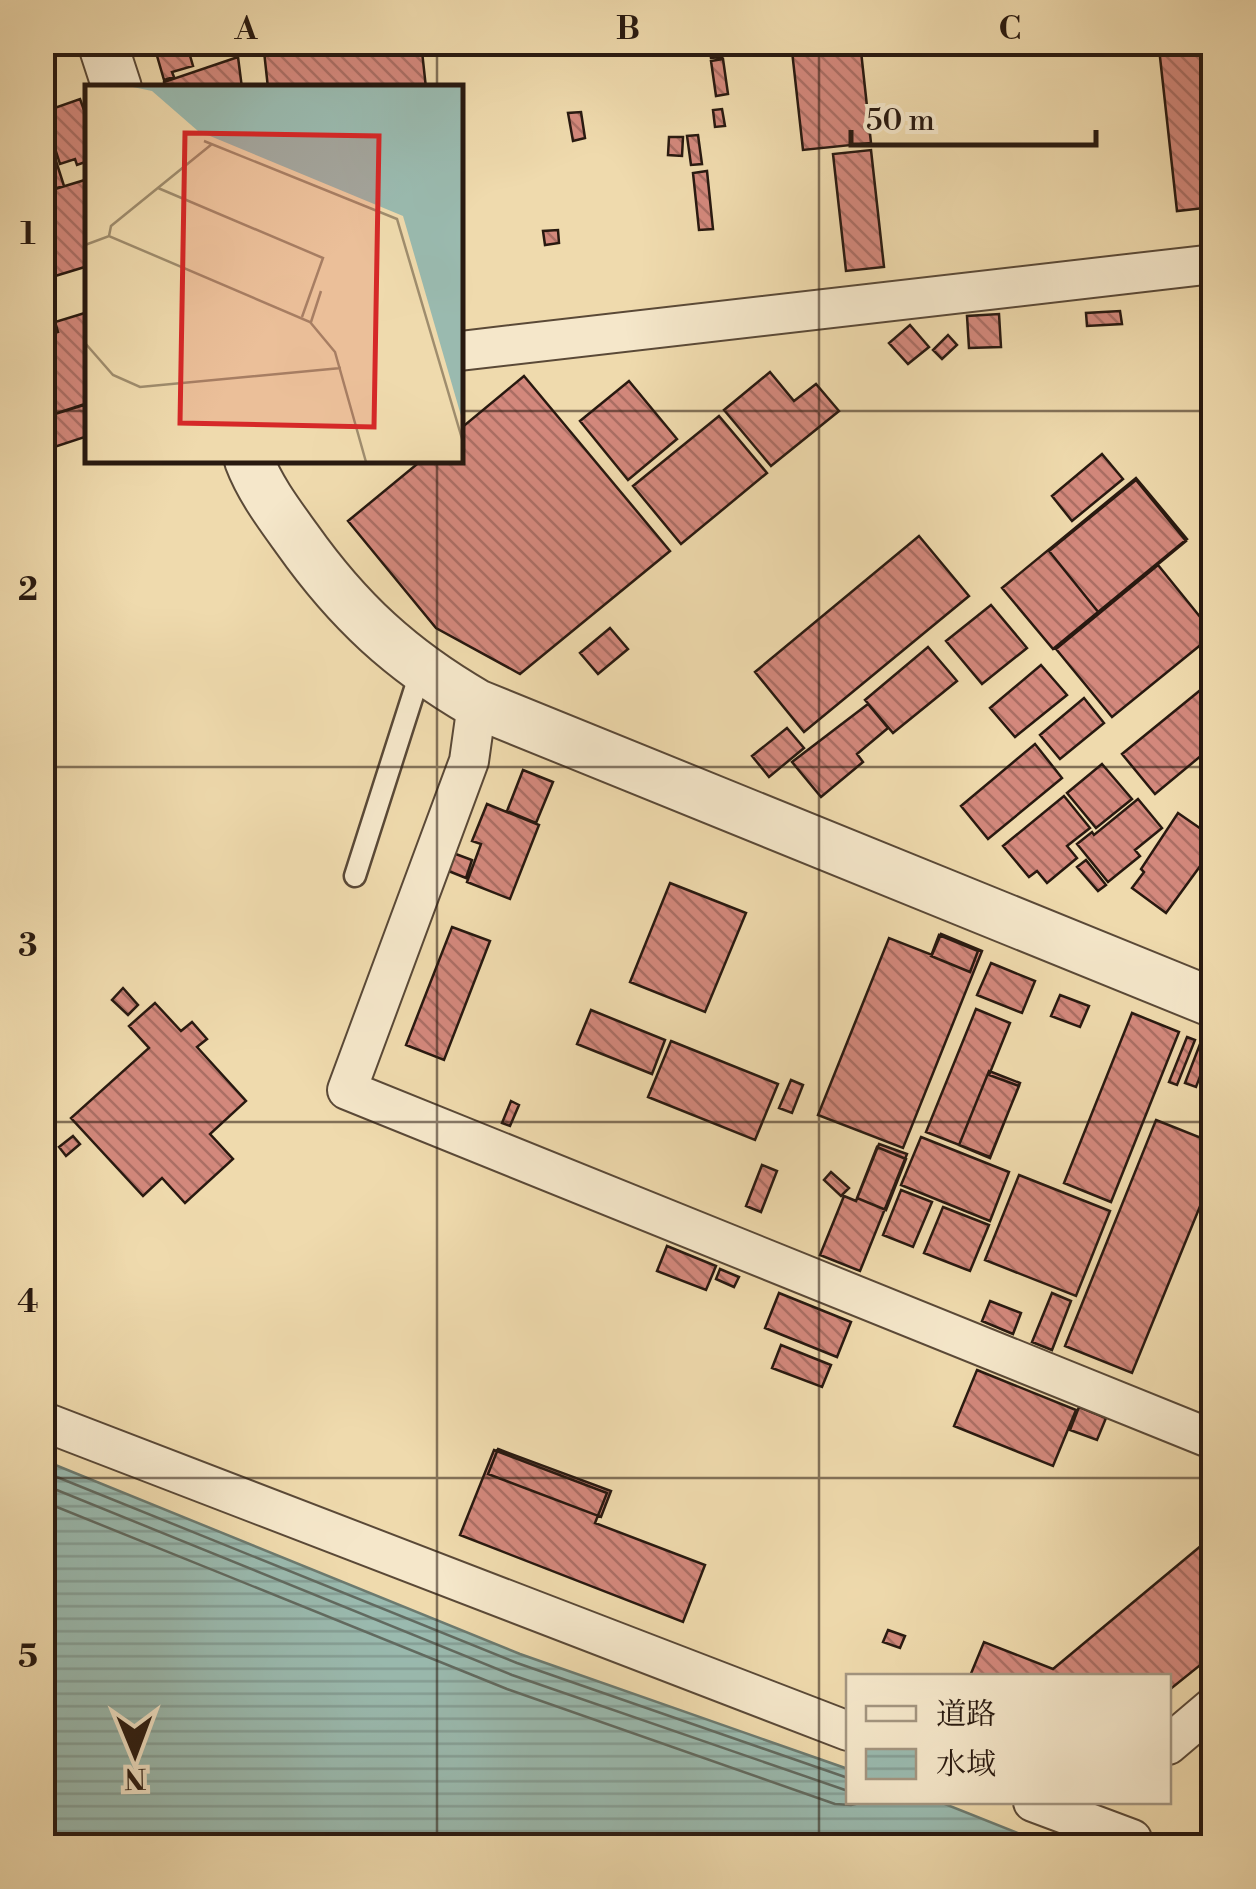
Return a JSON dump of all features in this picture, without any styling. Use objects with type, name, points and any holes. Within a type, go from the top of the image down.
[{"type":"street","points":[[102,42],[116,85]]},
{"type":"street","points":[[462,351],[1214,264]]},
{"type":"street","points":[[250,462],[281,517],[330,586],[378,636],[421,670],[477,704],[1214,1003]]},
{"type":"street","points":[[477,704],[469,761],[346,1090],[1214,1440]]},
{"type":"street","points":[[42,1421],[846,1729]]},
{"type":"street","points":[[1171,1742],[1214,1706]]},
{"type":"street","points":[[1048,1804],[1091,1810],[1132,1839]]},
{"type":"lane","points":[[356,876],[421,670]]},
{"type":"water","points":[[43,1460],[520,1654],[846,1768],[846,1804],[945,1804],[1050,1846],[43,1846]]},
{"type":"building","points":[[153,42],[186,42],[193,66],[172,72],[174,77],[164,80]]},
{"type":"building","points":[[263,42],[421,42],[426,85],[268,85]]},
{"type":"building","points":[[720,42],[722,57],[711,58],[709,43]]},
{"type":"building","points":[[791,42],[860,42],[871,143],[803,150]]},
{"type":"building","points":[[1214,42],[1214,207],[1177,211],[1159,48]]},
{"type":"building","points":[[238,57],[242,85],[164,82]]},
{"type":"building","points":[[723,59],[728,94],[716,96],[711,61]]},
{"type":"building","points":[[80,99],[85,113],[85,162],[77,165],[75,159],[60,164],[43,112]]},
{"type":"building","points":[[722,109],[725,126],[715,127],[713,110]]},
{"type":"building","points":[[581,112],[585,138],[573,141],[568,113]]},
{"type":"building","points":[[42,117],[64,186],[42,192]]},
{"type":"building","points":[[698,135],[702,164],[691,165],[687,136]]},
{"type":"building","points":[[669,137],[683,137],[682,156],[668,155]]},
{"type":"building","points":[[871,150],[884,267],[846,271],[833,154]]},
{"type":"building","points":[[707,171],[713,229],[699,230],[693,173]]},
{"type":"building","points":[[85,180],[85,267],[42,280],[42,193]]},
{"type":"building","points":[[558,230],[559,243],[545,245],[543,231]]},
{"type":"building","points":[[1120,311],[1122,324],[1087,326],[1086,313]]},
{"type":"building","points":[[85,313],[85,404],[42,418],[42,337],[58,332],[55,322]]},
{"type":"building","points":[[999,314],[1001,347],[969,348],[967,316]]},
{"type":"building","points":[[910,325],[929,347],[908,364],[889,343]]},
{"type":"building","points":[[948,335],[957,345],[942,359],[933,350]]},
{"type":"building","points":[[770,372],[794,401],[816,384],[839,411],[771,466],[724,410]]},
{"type":"building","points":[[524,376],[670,551],[520,674],[436,628],[348,521],[420,462],[462,462],[462,427]]},
{"type":"building","points":[[629,381],[677,439],[628,480],[580,421]]},
{"type":"building","points":[[84,405],[85,437],[42,451],[42,418]]},
{"type":"building","points":[[719,416],[767,473],[681,544],[633,486]]},
{"type":"building","points":[[1102,454],[1123,479],[1072,521],[1052,496]]},
{"type":"building","points":[[1136,478],[1187,539],[1053,649],[1002,588]]},
{"type":"building","points":[[1136,480],[1186,541],[1099,613],[1049,551]]},
{"type":"building","points":[[919,536],[969,596],[804,732],[755,672]]},
{"type":"building","points":[[1158,565],[1214,634],[1112,717],[1056,649]]},
{"type":"building","points":[[991,605],[1027,648],[982,684],[946,641]]},
{"type":"building","points":[[610,628],[628,649],[598,674],[580,653]]},
{"type":"building","points":[[928,647],[957,681],[893,733],[865,700]]},
{"type":"building","points":[[1041,665],[1067,695],[1015,737],[990,708]]},
{"type":"building","points":[[1214,679],[1214,745],[1155,794],[1122,754]]},
{"type":"building","points":[[1084,698],[1104,723],[1060,759],[1040,735]]},
{"type":"building","points":[[868,704],[888,728],[857,754],[863,762],[821,797],[792,762]]},
{"type":"building","points":[[787,728],[804,748],[769,777],[752,756]]},
{"type":"building","points":[[1035,744],[1062,778],[988,839],[961,806]]},
{"type":"building","points":[[1102,764],[1132,799],[1096,828],[1067,793]]},
{"type":"building","points":[[523,770],[553,782],[536,823],[507,811]]},
{"type":"building","points":[[1064,796],[1090,828],[1067,846],[1077,858],[1047,883],[1037,871],[1029,877],[1003,846]]},
{"type":"building","points":[[1138,799],[1162,828],[1135,850],[1140,856],[1108,882],[1077,844]]},
{"type":"building","points":[[487,804],[539,825],[510,899],[467,882],[481,844],[472,841]]},
{"type":"building","points":[[1178,813],[1214,838],[1214,847],[1166,913],[1132,888]]},
{"type":"building","points":[[453,853],[472,860],[466,878],[446,870]]},
{"type":"building","points":[[1086,860],[1106,885],[1098,891],[1077,867]]},
{"type":"building","points":[[670,883],[746,913],[705,1012],[630,982]]},
{"type":"building","points":[[452,927],[490,941],[444,1060],[406,1045]]},
{"type":"building","points":[[941,934],[982,951],[903,1148],[818,1115],[889,938],[932,955]]},
{"type":"building","points":[[939,935],[978,951],[970,972],[931,956]]},
{"type":"building","points":[[991,963],[1035,981],[1022,1013],[977,995]]},
{"type":"building","points":[[123,988],[138,1005],[128,1015],[112,1000]]},
{"type":"building","points":[[1060,995],[1089,1006],[1080,1027],[1051,1016]]},
{"type":"building","points":[[155,1003],[181,1031],[192,1022],[207,1039],[197,1047],[246,1101],[210,1134],[233,1159],[185,1203],[162,1178],[143,1196],[71,1118],[149,1048],[129,1026]]},
{"type":"building","points":[[976,1009],[1010,1023],[989,1075],[1019,1086],[990,1157],[926,1132]]},
{"type":"building","points":[[591,1010],[665,1040],[652,1074],[577,1044]]},
{"type":"building","points":[[1132,1013],[1179,1032],[1111,1202],[1064,1183]]},
{"type":"building","points":[[1187,1037],[1195,1040],[1177,1085],[1169,1082]]},
{"type":"building","points":[[671,1041],[778,1084],[755,1140],[648,1097]]},
{"type":"building","points":[[1200,1044],[1211,1048],[1196,1087],[1185,1083]]},
{"type":"building","points":[[989,1071],[1020,1083],[990,1158],[959,1145]]},
{"type":"building","points":[[791,1080],[803,1085],[792,1113],[779,1108]]},
{"type":"building","points":[[511,1101],[519,1105],[510,1126],[502,1123]]},
{"type":"building","points":[[1156,1120],[1214,1143],[1214,1172],[1132,1373],[1065,1346]]},
{"type":"building","points":[[73,1136],[80,1144],[66,1156],[59,1147]]},
{"type":"building","points":[[921,1137],[1009,1172],[990,1221],[901,1185]]},
{"type":"building","points":[[879,1144],[907,1154],[860,1271],[820,1255],[844,1196],[856,1201]]},
{"type":"building","points":[[877,1147],[906,1159],[886,1210],[857,1198]]},
{"type":"building","points":[[762,1165],[777,1171],[761,1212],[746,1206]]},
{"type":"building","points":[[831,1172],[849,1188],[841,1196],[824,1180]]},
{"type":"building","points":[[1019,1175],[1110,1211],[1076,1296],[985,1260]]},
{"type":"building","points":[[901,1190],[932,1202],[913,1247],[883,1235]]},
{"type":"building","points":[[943,1207],[989,1225],[970,1271],[924,1253]]},
{"type":"building","points":[[667,1246],[716,1266],[706,1290],[657,1271]]},
{"type":"building","points":[[720,1269],[739,1277],[734,1287],[716,1279]]},
{"type":"building","points":[[779,1293],[851,1322],[837,1357],[765,1328]]},
{"type":"building","points":[[1052,1293],[1071,1301],[1052,1350],[1032,1342]]},
{"type":"building","points":[[990,1301],[1021,1313],[1013,1334],[982,1321]]},
{"type":"building","points":[[781,1345],[831,1365],[822,1387],[772,1368]]},
{"type":"building","points":[[977,1370],[1076,1410],[1053,1466],[954,1426]]},
{"type":"building","points":[[1079,1407],[1106,1418],[1097,1440],[1070,1430]]},
{"type":"building","points":[[498,1449],[611,1491],[601,1517],[488,1474]]},
{"type":"building","points":[[494,1450],[607,1493],[595,1523],[705,1565],[683,1622],[460,1535]]},
{"type":"building","points":[[1214,1535],[1214,1654],[1171,1689],[1171,1674],[971,1674],[984,1642],[1053,1669]]},
{"type":"building","points":[[888,1630],[905,1636],[900,1648],[883,1642]]}]
